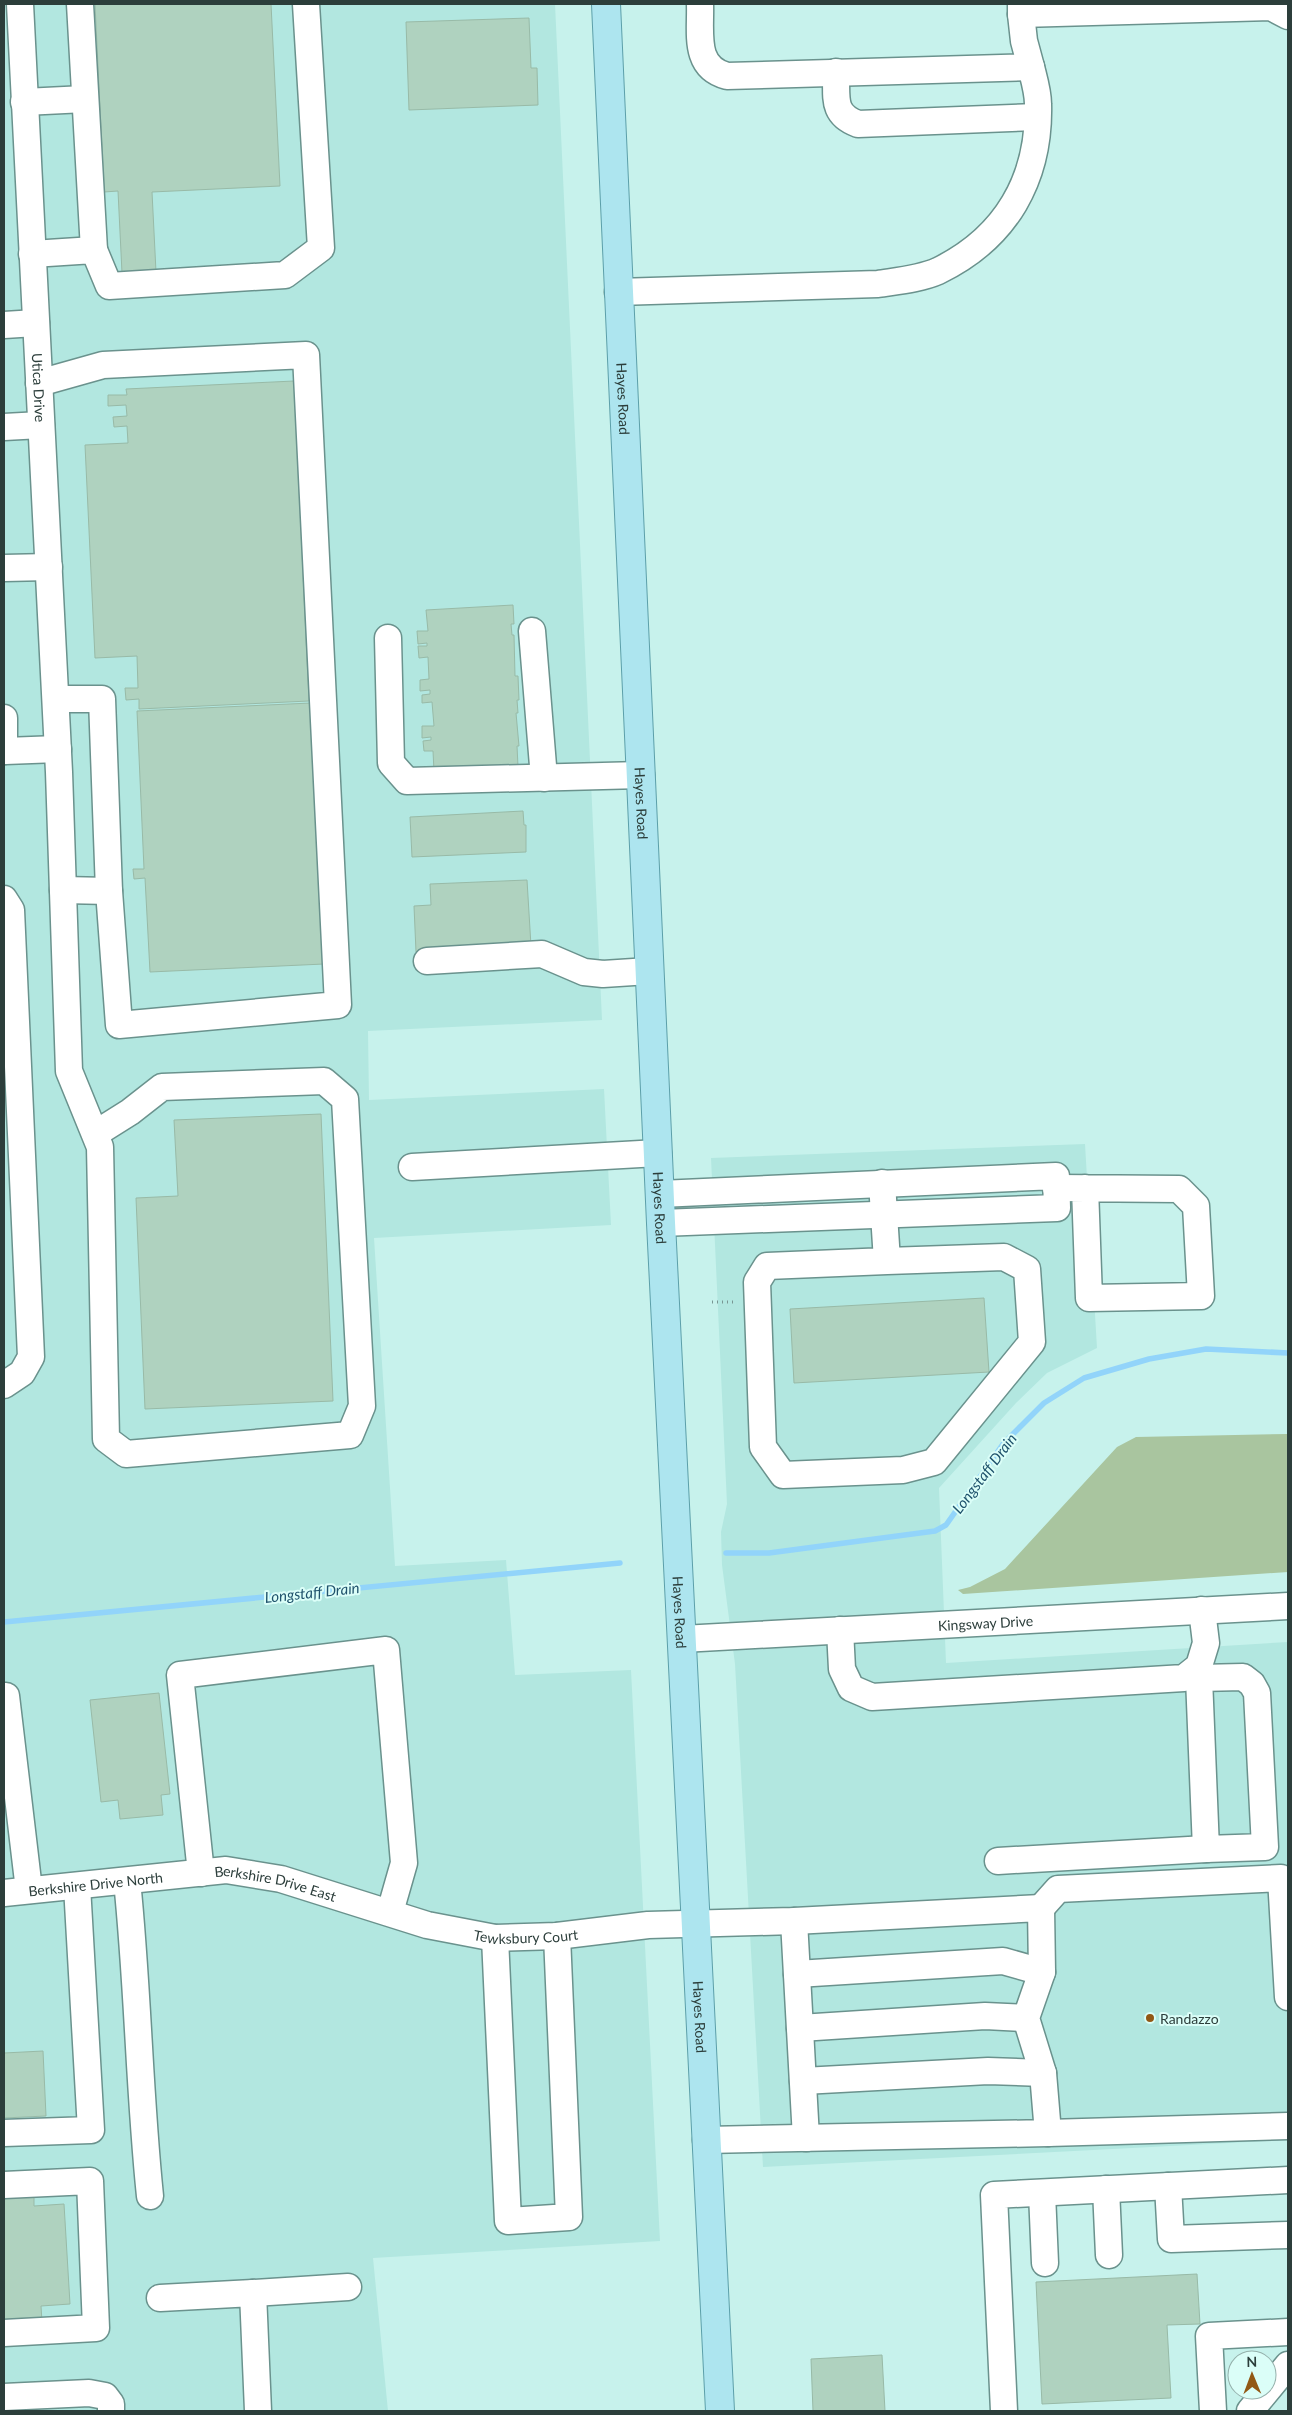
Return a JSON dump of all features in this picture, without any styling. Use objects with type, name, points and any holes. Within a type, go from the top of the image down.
[{"type":"main road","name":"Hayes Road","points":[[606,4],[649,971],[720,2411]]},
{"type":"street","name":"Utica Drive","points":[[20,4],[59,760],[70,1071],[100,1147],[106,1439],[126,1454],[350,1435],[362,1406],[345,1099],[324,1081],[162,1086],[130,1112],[95,1134]]},
{"type":"street","points":[[80,4],[94,250],[109,286],[285,275],[321,248],[306,4]]},
{"type":"street","points":[[700,4],[702,52],[705,63],[714,72],[727,76],[1031,67]]},
{"type":"street","points":[[618,292],[878,284],[907,280],[937,271],[985,239],[1007,217],[1022,191],[1031,170],[1038,103],[1024,41],[1021,9],[1271,7],[1288,16]]},
{"type":"street","points":[[836,72],[838,110],[846,119],[858,124],[1037,117]]},
{"type":"street","points":[[24,102],[85,99]]},
{"type":"street","points":[[32,254],[94,250]]},
{"type":"street","points":[[4,325],[36,323]]},
{"type":"street","points":[[39,383],[103,365],[306,355],[338,1005],[119,1025],[109,891],[102,699],[56,699]]},
{"type":"street","points":[[4,426],[41,425]]},
{"type":"street","points":[[4,568],[49,567]]},
{"type":"street","points":[[532,631],[544,778]]},
{"type":"street","points":[[388,638],[391,763],[407,781],[641,774]]},
{"type":"street","points":[[4,718],[4,751],[59,760]]},
{"type":"street","points":[[63,890],[109,891]]},
{"type":"street","points":[[4,900],[11,910],[31,1357],[22,1373],[4,1385]]},
{"type":"street","points":[[427,961],[542,954],[584,972],[603,974],[649,971]]},
{"type":"street","points":[[412,1167],[658,1153]]},
{"type":"street","points":[[660,1194],[1056,1176],[1057,1208],[661,1224]]},
{"type":"street","points":[[882,1183],[887,1260]]},
{"type":"street","points":[[1056,1188],[1085,1188],[1179,1189],[1196,1206],[1201,1296],[1089,1298],[1085,1188]]},
{"type":"street","points":[[1004,1257],[1027,1269],[1032,1342],[934,1462],[903,1470],[784,1475],[763,1447],[757,1282],[767,1266],[887,1260],[1004,1257]]},
{"type":"street","name":"Kingsway Drive","points":[[682,1639],[1288,1606]]},
{"type":"street","points":[[1202,1610],[1206,1643],[1199,1672],[1206,1849]]},
{"type":"street","points":[[840,1630],[842,1669],[851,1688],[872,1697],[1184,1678],[1199,1672],[1243,1677],[1252,1684],[1257,1693],[1265,1847],[998,1861]]},
{"type":"street","points":[[194,1874],[180,1675],[386,1650],[404,1863],[390,1912]]},
{"type":"street","points":[[6,1696],[29,1890]]},
{"type":"street","name":"Berkshire Drive East","points":[[194,1874],[226,1870],[281,1879],[362,1903]]},
{"type":"street","name":"Berkshire Drive North","points":[[4,1892],[194,1874]]},
{"type":"street","points":[[1048,2133],[1044,2074],[1026,2018],[1042,1972],[1041,1908],[1058,1889],[1281,1878],[1288,1997]]},
{"type":"street","points":[[127,1881],[135,1957],[142,2118],[150,2196]]},
{"type":"street","points":[[4,2133],[91,2130],[77,1886]]},
{"type":"street","name":"Tewksbury Court","points":[[362,1903],[427,1925],[495,1938],[557,1936],[648,1924],[794,1921],[1041,1908]]},
{"type":"street","points":[[794,1921],[806,2138]]},
{"type":"street","points":[[495,1938],[508,2221],[569,2218],[557,1936]]},
{"type":"street","points":[[796,1974],[1004,1962],[1042,1972]]},
{"type":"street","points":[[800,2028],[985,2016],[1026,2018]]},
{"type":"street","points":[[803,2081],[988,2071],[1044,2074]]},
{"type":"street","points":[[706,2140],[1288,2126]]},
{"type":"street","points":[[1004,2411],[994,2194],[1288,2180]]},
{"type":"street","points":[[4,2185],[90,2181],[96,2328],[4,2333]]},
{"type":"street","points":[[1168,2186],[1171,2239],[1288,2235]]},
{"type":"street","points":[[1106,2190],[1109,2255]]},
{"type":"street","points":[[1042,2193],[1045,2264]]},
{"type":"street","points":[[160,2298],[348,2288]]},
{"type":"street","points":[[253,2293],[258,2411]]},
{"type":"street","points":[[1213,2411],[1209,2336],[1288,2332]]},
{"type":"street","points":[[1250,2411],[1288,2365]]},
{"type":"street","points":[[4,2397],[89,2393],[105,2396],[111,2404],[111,2411]]},
{"type":"shaded area","points":[[4,4],[555,4],[602,1020],[368,1031],[369,1100],[604,1089],[611,1225],[374,1238],[395,1566],[506,1560],[515,1675],[631,1670],[660,2241],[373,2258],[388,2411],[4,2411]]},
{"type":"shaded area","points":[[1085,1144],[1097,1348],[1047,1373],[1016,1403],[939,1488],[946,1663],[1288,1642],[1288,2140],[763,2167],[735,1664],[722,1565],[721,1532],[727,1504],[711,1158]]},
{"type":"green space","points":[[1288,1434],[1288,1572],[963,1594],[958,1590],[970,1587],[1005,1569],[1117,1447],[1136,1437]]},
{"type":"building","points":[[95,4],[271,4],[280,186],[152,192],[156,272],[122,273],[118,191],[104,192]]},
{"type":"building","points":[[529,18],[531,68],[537,68],[538,105],[409,110],[406,22]]},
{"type":"building","points":[[294,381],[309,701],[139,709],[139,699],[126,700],[125,688],[138,688],[137,656],[95,658],[85,445],[128,443],[127,426],[114,427],[113,417],[127,416],[126,405],[108,406],[108,395],[127,395],[126,389]]},
{"type":"building","points":[[513,605],[514,624],[511,624],[512,635],[514,635],[515,676],[518,676],[519,700],[517,700],[518,713],[516,713],[519,746],[517,746],[518,766],[434,771],[433,751],[424,751],[423,741],[431,740],[431,737],[422,738],[422,726],[434,726],[432,702],[422,703],[422,695],[430,694],[430,690],[420,691],[420,680],[429,679],[428,657],[419,658],[418,646],[427,646],[427,643],[418,644],[417,631],[428,631],[426,610]]},
{"type":"building","points":[[311,703],[324,964],[150,972],[145,878],[134,879],[133,869],[144,869],[137,711]]},
{"type":"building","points":[[523,811],[524,825],[526,825],[526,852],[412,857],[410,817]]},
{"type":"building","points":[[527,880],[531,946],[416,952],[414,906],[431,905],[430,884]]},
{"type":"building","points":[[321,1114],[333,1401],[145,1409],[136,1198],[178,1196],[174,1120]]},
{"type":"building","points":[[984,1298],[989,1372],[794,1383],[790,1309]]},
{"type":"building","points":[[159,1693],[170,1794],[161,1795],[163,1815],[120,1819],[118,1800],[101,1802],[90,1700]]},
{"type":"building","points":[[43,2051],[46,2116],[4,2118],[4,2053]]},
{"type":"building","points":[[34,2192],[34,2206],[64,2204],[70,2304],[41,2306],[42,2322],[4,2324],[4,2193]]},
{"type":"building","points":[[1197,2274],[1200,2324],[1167,2325],[1171,2398],[1042,2404],[1036,2282]]},
{"type":"building","points":[[882,2355],[885,2411],[813,2411],[811,2359]]},
{"type":"waterway","name":"Longstaff Drain","points":[[726,1553],[769,1553],[935,1531],[946,1525],[1003,1444],[1044,1403],[1084,1378],[1149,1359],[1206,1349],[1288,1353]]},
{"type":"waterway","name":"Longstaff Drain","points":[[4,1622],[620,1563]]},
{"type":"place","name":"Randazzo","points":[[1150,2018]]}]
